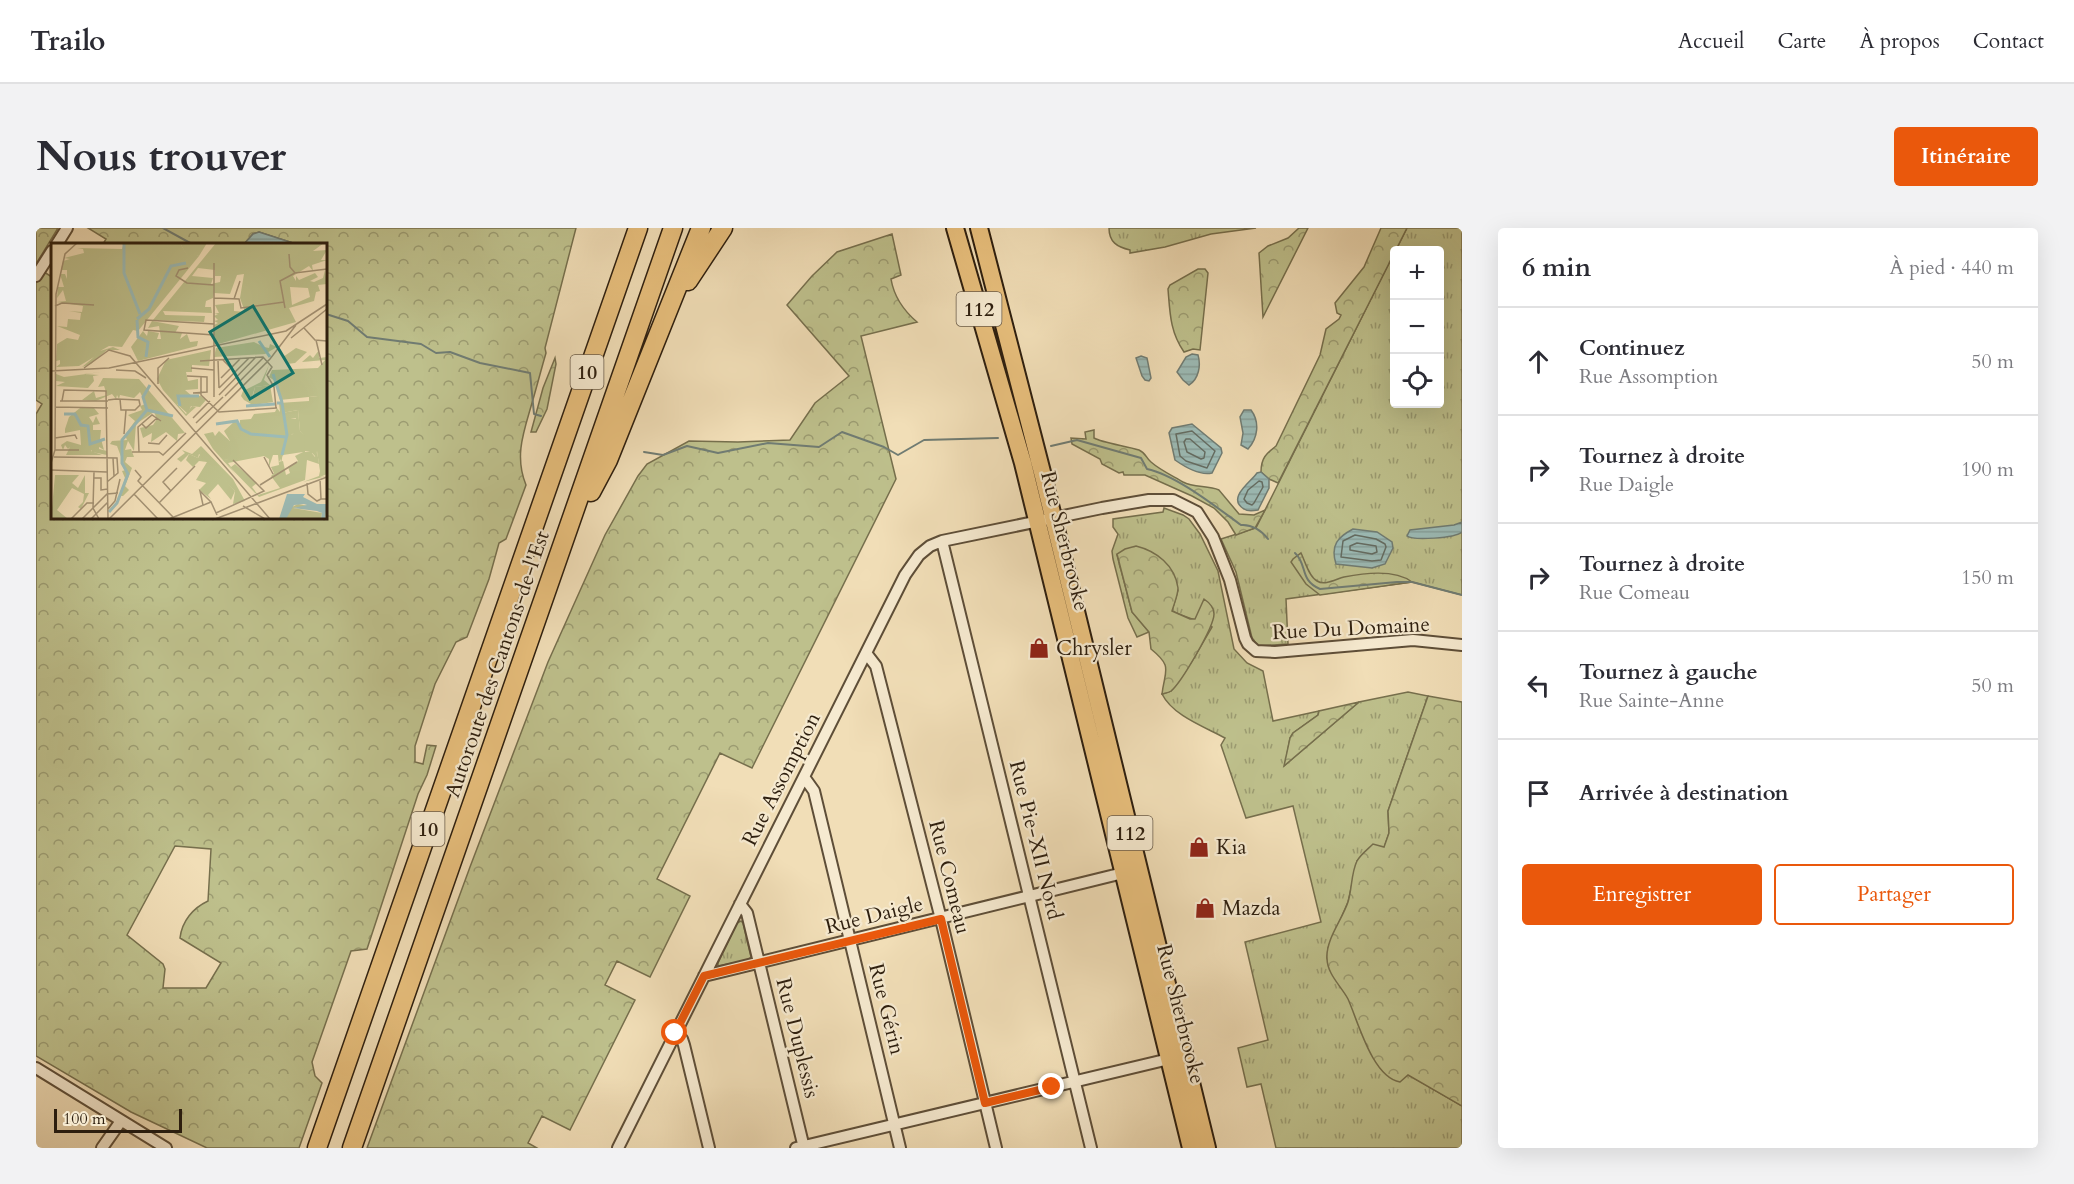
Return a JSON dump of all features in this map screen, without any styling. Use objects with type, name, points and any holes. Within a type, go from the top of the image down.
[{"type":"highway","name":"Autoroute des Cantons-de-l'Est","points":[[317,1148],[638,228]]},
{"type":"highway","name":"Autoroute des Cantons-de-l'Est","points":[[352,1148],[674,228]]},
{"type":"highway","points":[[556,564],[608,460],[701,228]]},
{"type":"highway","points":[[669,307],[723,228]]},
{"type":"main road","name":"Rue Sherbrooke","points":[[955,228],[1010,416],[1045,519],[1207,1148]]},
{"type":"main road","name":"Rue Sherbrooke","points":[[979,228],[1123,873],[1191,1148]]},
{"type":"street","points":[[58,243],[68,228]]},
{"type":"street","points":[[36,276],[51,253]]},
{"type":"street","name":"Rue Du Domaine","points":[[1045,519],[1161,499],[1173,500],[1189,506],[1203,519],[1220,553],[1234,594],[1245,638],[1256,651],[1280,652],[1413,640],[1462,645]]},
{"type":"street","name":"Rue Assomption","points":[[618,1148],[909,568],[924,550],[942,541],[1045,519]]},
{"type":"street","name":"Rue Pie-XII Nord","points":[[942,541],[1091,1148]]},
{"type":"street","name":"Rue Comeau","points":[[866,653],[876,666],[941,919],[996,1148]]},
{"type":"street","name":"Rue Gérin","points":[[804,777],[814,791],[900,1148]]},
{"type":"street","name":"Rue Daigle","points":[[704,976],[1123,873]]},
{"type":"street","name":"Rue Duplessis","points":[[740,904],[747,913],[760,963],[801,1147]]},
{"type":"street","points":[[675,1033],[682,1039],[684,1045],[709,1148]]},
{"type":"street","points":[[801,1147],[1169,1059]]},
{"type":"street","points":[[36,1068],[166,1148]]},
{"type":"street","points":[[102,1148],[121,1121]]},
{"type":"green space","points":[[36,228],[58,228],[36,264]]},
{"type":"green space","points":[[88,228],[576,228],[545,348],[546,353],[523,434],[521,464],[526,485],[506,539],[499,543],[489,579],[467,637],[456,642],[435,684],[415,746],[415,762],[423,764],[427,745],[436,746],[367,949],[351,951],[312,1062],[315,1076],[322,1083],[299,1148],[207,1148],[131,1112],[36,1056],[36,414],[42,404],[36,400],[36,267],[51,276],[51,519],[327,519],[327,243],[293,243],[259,232],[253,234],[245,243],[104,243],[106,239]],"holes":[[[175,846],[211,849],[208,901],[189,916],[180,938],[221,963],[206,988],[163,988],[165,969],[163,964],[127,935]]]},
{"type":"green space","points":[[1109,228],[1256,228],[1211,234],[1165,247],[1130,253],[1130,250],[1112,240]]},
{"type":"green space","points":[[1299,228],[1308,228],[1263,317],[1259,253],[1268,246],[1288,238]]},
{"type":"green space","points":[[1381,228],[1407,228],[1398,246],[1390,246],[1390,262],[1278,483],[1261,472],[1263,460],[1276,446],[1320,355],[1326,329],[1341,315],[1337,313],[1335,303],[1364,267]]},
{"type":"green space","points":[[1407,228],[1462,228],[1462,595],[1412,582],[1286,599],[1288,644],[1258,646],[1252,638],[1236,572],[1221,539],[1256,528],[1390,261],[1390,408],[1444,408],[1444,246],[1398,246]]},
{"type":"green space","points":[[892,234],[901,275],[891,279],[892,286],[900,303],[917,322],[861,336],[896,479],[752,768],[720,753],[657,879],[690,896],[650,977],[617,961],[605,985],[635,1000],[570,1130],[542,1116],[528,1143],[537,1148],[367,1148],[548,662],[605,535],[638,476],[647,464],[689,441],[790,440],[815,403],[849,376],[787,305],[837,252]]},
{"type":"green space","points":[[1198,269],[1205,269],[1208,273],[1200,350],[1193,349],[1184,352],[1173,330],[1168,289],[1170,285]]},
{"type":"green space","points":[[555,358],[556,364],[547,409],[536,432],[531,432],[543,388]]},
{"type":"green space","points":[[1094,430],[1094,438],[1139,450],[1155,465],[1183,482],[1219,490],[1239,514],[1254,515],[1265,510],[1255,528],[1236,535],[1228,522],[1214,508],[1145,475],[1119,473],[1102,464],[1100,459],[1072,444],[1071,438],[1086,439],[1085,432]]},
{"type":"green space","points":[[1164,508],[1189,519],[1200,534],[1218,571],[1234,649],[1247,663],[1263,671],[1273,721],[1319,711],[1318,715],[1293,733],[1285,765],[1359,702],[1408,692],[1428,696],[1388,811],[1389,833],[1384,848],[1373,845],[1357,861],[1348,902],[1328,948],[1327,958],[1330,969],[1347,996],[1407,1074],[1462,1106],[1462,1148],[1276,1148],[1261,1084],[1247,1087],[1238,1048],[1268,1040],[1245,942],[1321,922],[1293,806],[1246,818],[1221,745],[1225,738],[1181,715],[1162,694],[1171,691],[1212,627],[1172,611],[1178,590],[1117,555],[1132,612],[1149,632],[1137,637],[1128,618],[1113,559],[1112,551],[1118,534],[1113,527],[1113,519],[1163,512]]},
{"type":"green space","points":[[1136,546],[1157,555],[1173,572],[1178,588],[1172,611],[1195,619],[1204,599],[1211,605],[1214,612],[1209,630],[1189,667],[1171,691],[1162,694],[1166,674],[1165,665],[1151,649],[1149,632],[1132,612],[1117,554]]},
{"type":"green space","points":[[1301,553],[1312,576],[1320,582],[1379,573],[1397,575],[1412,582],[1320,595],[1306,584],[1291,562]]},
{"type":"green space","points":[[1428,696],[1462,702],[1462,1106],[1408,1075],[1400,1082],[1390,1078],[1381,1070],[1367,1047],[1348,999],[1332,975],[1327,958],[1329,944],[1348,902],[1357,861],[1373,844],[1384,847],[1389,833],[1388,811]]},
{"type":"green space","points":[[1359,702],[1284,766],[1293,733],[1318,715],[1319,711]]},
{"type":"green space","points":[[741,921],[751,957],[748,960],[718,966],[737,923]]},
{"type":"water","points":[[259,232],[293,243],[245,243],[253,234]]},
{"type":"water","points":[[1192,354],[1198,355],[1199,367],[1197,376],[1189,385],[1177,372],[1186,357]]},
{"type":"water","points":[[1141,356],[1147,358],[1151,378],[1149,381],[1142,376],[1136,358]]},
{"type":"water","points":[[1244,410],[1251,410],[1257,425],[1254,440],[1248,449],[1241,445],[1243,433],[1240,417]]},
{"type":"water","points":[[1192,424],[1221,448],[1222,453],[1212,473],[1198,472],[1175,460],[1169,433],[1172,428]]},
{"type":"water","points":[[1261,472],[1269,479],[1269,488],[1258,510],[1246,510],[1239,505],[1239,495],[1257,473]]},
{"type":"water","points":[[1462,522],[1462,532],[1451,536],[1426,539],[1407,536],[1410,530]]},
{"type":"water","points":[[1353,529],[1377,532],[1392,542],[1393,548],[1385,564],[1372,568],[1336,564],[1334,552],[1337,542]]},
{"type":"waterway","points":[[163,228],[190,243]]},
{"type":"waterway","points":[[327,314],[348,321],[367,337],[421,344],[436,353],[450,352],[480,363],[530,373],[534,414],[541,416]]},
{"type":"waterway","points":[[644,452],[663,455],[687,446],[718,453],[768,443],[819,447],[842,432],[884,447],[898,455],[924,440],[998,438]]},
{"type":"waterway","points":[[1051,446],[1077,440],[1141,458],[1147,469],[1183,485],[1241,525],[1256,529],[1268,539]]},
{"type":"waterway","points":[[1295,553],[1306,577],[1320,589],[1412,582],[1462,595]]},
{"type":"place","name":"Chrysler","points":[[1039,648]]},
{"type":"place","name":"Kia","points":[[1199,847]]},
{"type":"place","name":"Mazda","points":[[1205,908]]},
{"type":"route","points":[[675,1033],[704,976],[941,919],[985,1103],[1052,1087]]}]
